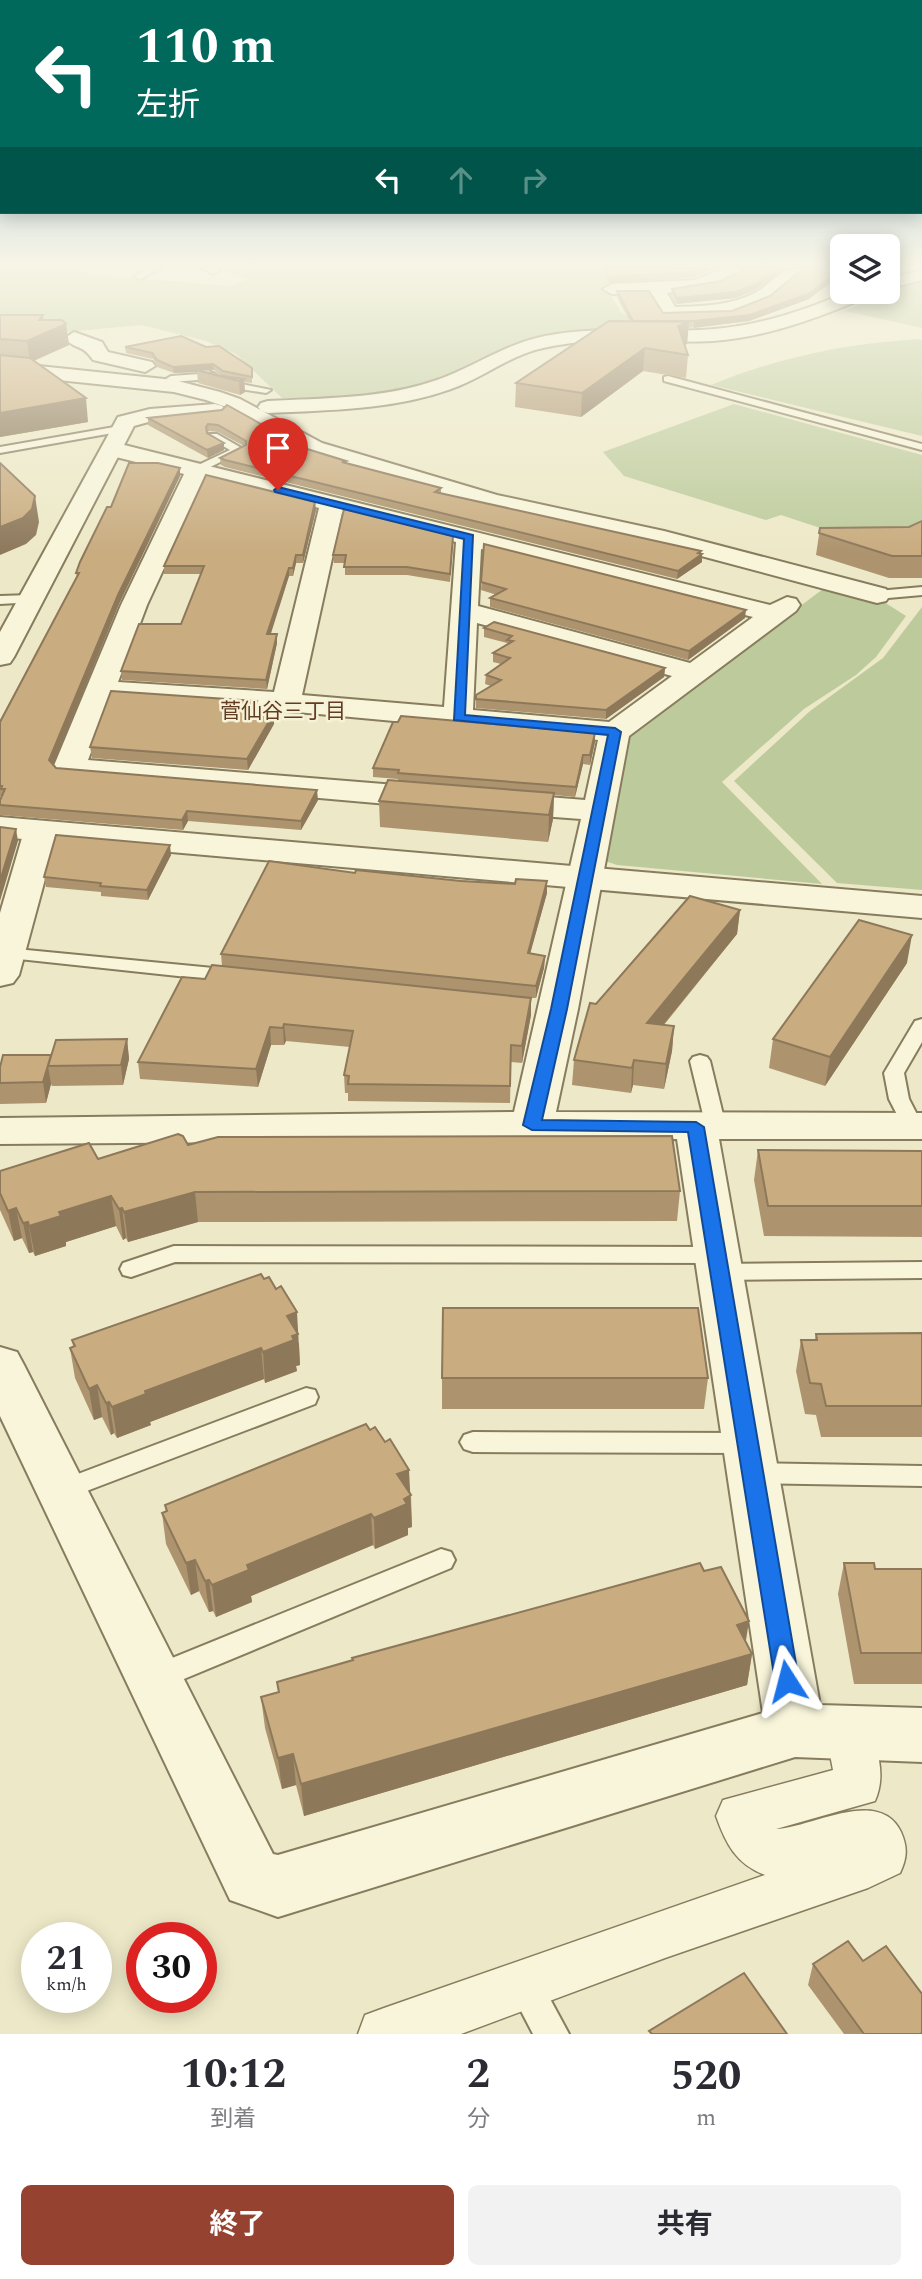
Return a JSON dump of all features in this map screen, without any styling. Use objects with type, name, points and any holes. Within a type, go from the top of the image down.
[{"type":"street","points":[[132,363],[155,368],[172,382]]},
{"type":"street","points":[[267,399],[365,400],[412,394],[446,384],[488,363]]},
{"type":"street","points":[[0,368],[172,382],[233,403],[314,448],[492,501],[664,538],[877,595]]},
{"type":"street","points":[[2,648],[116,439],[133,418],[215,410]]},
{"type":"street","points":[[116,439],[198,469],[773,614]]},
{"type":"street","points":[[198,469],[134,605],[103,690],[69,768],[599,811]]},
{"type":"street","points":[[286,702],[332,504]]},
{"type":"street","points":[[458,718],[469,538]]},
{"type":"street","points":[[532,1125],[552,1008],[615,732],[823,579]]},
{"type":"street","points":[[465,611],[693,673]]},
{"type":"street","points":[[103,690],[286,702],[615,732]]},
{"type":"street","points":[[0,827],[922,907]]},
{"type":"street","points":[[3,964],[41,831]]},
{"type":"street","points":[[0,1131],[532,1125],[917,1126]]},
{"type":"street","points":[[384,2034],[524,1987],[665,1933],[868,1865],[883,1857],[882,1845],[873,1833],[828,1839],[784,1852],[767,1853],[747,1835],[740,1815],[858,1786],[856,1761],[822,1732],[750,1458],[717,1264],[706,1127]]},
{"type":"street","points":[[0,1365],[252,1878],[278,1886],[822,1732],[922,1735]]},
{"type":"lane","points":[[172,382],[214,376],[219,383],[267,399]]},
{"type":"lane","points":[[668,379],[922,447]]},
{"type":"lane","points":[[198,469],[239,450],[213,436]]},
{"type":"lane","points":[[0,450],[116,439]]},
{"type":"lane","points":[[877,595],[922,591]]},
{"type":"lane","points":[[0,600],[30,599]]},
{"type":"lane","points":[[3,964],[255,978]]},
{"type":"lane","points":[[917,1126],[899,1098],[894,1073],[922,1025]]},
{"type":"lane","points":[[700,1061],[706,1127]]},
{"type":"lane","points":[[131,1269],[174,1254],[922,1270]]},
{"type":"lane","points":[[62,1490],[306,1397]]},
{"type":"lane","points":[[473,1442],[750,1458],[922,1476]]},
{"type":"lane","points":[[155,1678],[441,1560]]},
{"type":"green space","points":[[245,363],[475,363],[436,383],[401,392],[339,399],[282,398]]},
{"type":"green space","points":[[776,363],[922,363],[922,436],[711,385]]},
{"type":"green space","points":[[734,404],[922,455],[922,533],[872,545],[781,515],[766,520],[624,476],[603,452]]},
{"type":"green space","points":[[833,588],[884,602],[906,616],[876,657],[856,675],[804,709],[722,782],[822,884],[617,865],[605,861],[630,734],[823,589]]},
{"type":"green space","points":[[922,607],[922,890],[837,883],[734,781],[810,711],[883,658]]},
{"type":"building","points":[[0,363],[37,363],[86,398],[0,413]]},
{"type":"building","points":[[164,363],[244,363],[252,368],[252,377],[223,371],[213,364],[173,367]]},
{"type":"building","points":[[546,363],[624,363],[582,393],[516,383]]},
{"type":"building","points":[[209,369],[214,374],[197,370]]},
{"type":"building","points":[[217,375],[244,379],[239,381]]},
{"type":"building","points":[[227,405],[304,448],[346,461],[342,462],[441,488],[435,492],[701,551],[698,553],[702,554],[678,571],[225,460],[220,458],[246,445],[246,441],[218,425],[208,424],[207,433],[224,443],[207,450],[148,418],[222,410]]},
{"type":"building","points":[[0,463],[35,496],[32,509],[23,518],[0,527]]},
{"type":"building","points":[[129,463],[158,463],[180,468],[118,595],[49,760],[56,768],[317,790],[301,821],[187,811],[182,820],[0,805],[5,789],[0,786],[0,722],[79,573],[76,573],[80,562],[107,507],[111,507]]},
{"type":"building","points":[[206,475],[315,502],[303,555],[296,555],[293,568],[289,568],[267,634],[277,634],[266,680],[121,671],[139,624],[181,624],[204,566],[164,566]]},
{"type":"building","points":[[344,509],[453,536],[450,574],[407,567],[344,567],[346,555],[333,555]]},
{"type":"building","points":[[922,521],[922,556],[892,556],[819,533],[820,528],[909,527]]},
{"type":"building","points":[[484,544],[746,610],[689,651],[490,598],[506,589],[481,582]]},
{"type":"building","points":[[494,622],[665,668],[606,710],[476,699],[476,695],[501,680],[486,675],[510,658],[493,653],[513,641],[507,640],[512,636],[484,628]]},
{"type":"building","points":[[111,691],[257,701],[252,712],[274,713],[247,759],[90,747]]},
{"type":"building","points":[[401,716],[595,733],[590,755],[583,755],[576,787],[398,773],[399,770],[373,768],[393,722],[398,722]]},
{"type":"building","points":[[388,780],[554,793],[549,815],[379,801]]},
{"type":"building","points":[[0,827],[16,829],[0,881]]},
{"type":"building","points":[[56,835],[170,845],[147,890],[100,886],[101,883],[44,877]]},
{"type":"building","points":[[269,861],[355,873],[356,870],[461,881],[515,884],[516,879],[547,881],[528,953],[545,956],[536,986],[221,954]]},
{"type":"building","points":[[690,896],[740,910],[647,1023],[674,1026],[666,1064],[634,1060],[632,1068],[574,1060],[590,1003],[596,1004]]},
{"type":"building","points":[[859,920],[912,935],[830,1057],[773,1039]]},
{"type":"building","points":[[212,965],[531,998],[522,1046],[511,1045],[510,1086],[348,1084],[349,1076],[344,1075],[353,1031],[284,1024],[283,1028],[270,1027],[256,1069],[138,1062],[182,977],[205,979]]},
{"type":"building","points":[[127,1039],[121,1065],[48,1066],[56,1040]]},
{"type":"building","points":[[3,1055],[51,1055],[43,1082],[0,1083]]},
{"type":"building","points":[[178,1134],[183,1136],[188,1145],[218,1137],[672,1136],[680,1191],[195,1192],[124,1212],[111,1196],[59,1212],[61,1216],[29,1226],[28,1222],[23,1223],[16,1208],[8,1211],[0,1193],[0,1171],[89,1143],[98,1159]]},
{"type":"building","points":[[758,1150],[922,1151],[922,1206],[768,1206]]},
{"type":"building","points":[[261,1274],[264,1279],[269,1277],[276,1289],[281,1286],[297,1312],[287,1316],[298,1334],[292,1336],[294,1340],[263,1352],[261,1348],[145,1391],[146,1394],[112,1407],[109,1402],[106,1403],[97,1385],[89,1389],[70,1348],[75,1346],[72,1340]]},
{"type":"building","points":[[443,1308],[698,1308],[708,1378],[442,1378]]},
{"type":"building","points":[[922,1333],[922,1406],[826,1406],[821,1384],[810,1383],[801,1340],[817,1340],[816,1334]]},
{"type":"building","points":[[366,1424],[370,1430],[375,1427],[385,1442],[390,1439],[409,1470],[397,1474],[411,1495],[404,1499],[407,1504],[374,1518],[371,1514],[247,1565],[249,1570],[212,1585],[209,1580],[205,1581],[195,1560],[186,1563],[162,1513],[167,1511],[165,1505]]},
{"type":"building","points":[[700,1563],[704,1571],[721,1567],[749,1621],[737,1625],[752,1654],[301,1784],[293,1754],[278,1758],[261,1697],[279,1692],[277,1682],[353,1660],[352,1658]]},
{"type":"building","points":[[844,1563],[874,1563],[875,1569],[922,1569],[922,1653],[861,1653]]},
{"type":"building","points":[[848,1941],[863,1961],[886,1946],[922,1994],[922,2033],[864,2034],[813,1964]]},
{"type":"building","points":[[744,1973],[787,2034],[652,2034],[649,2031]]},
{"type":"district","name":"菅仙谷三丁目","points":[[283,712]]},
{"type":"route","points":[[278,490],[469,538],[458,718],[615,732],[559,1009],[532,1125],[696,1127],[787,1681]]}]
